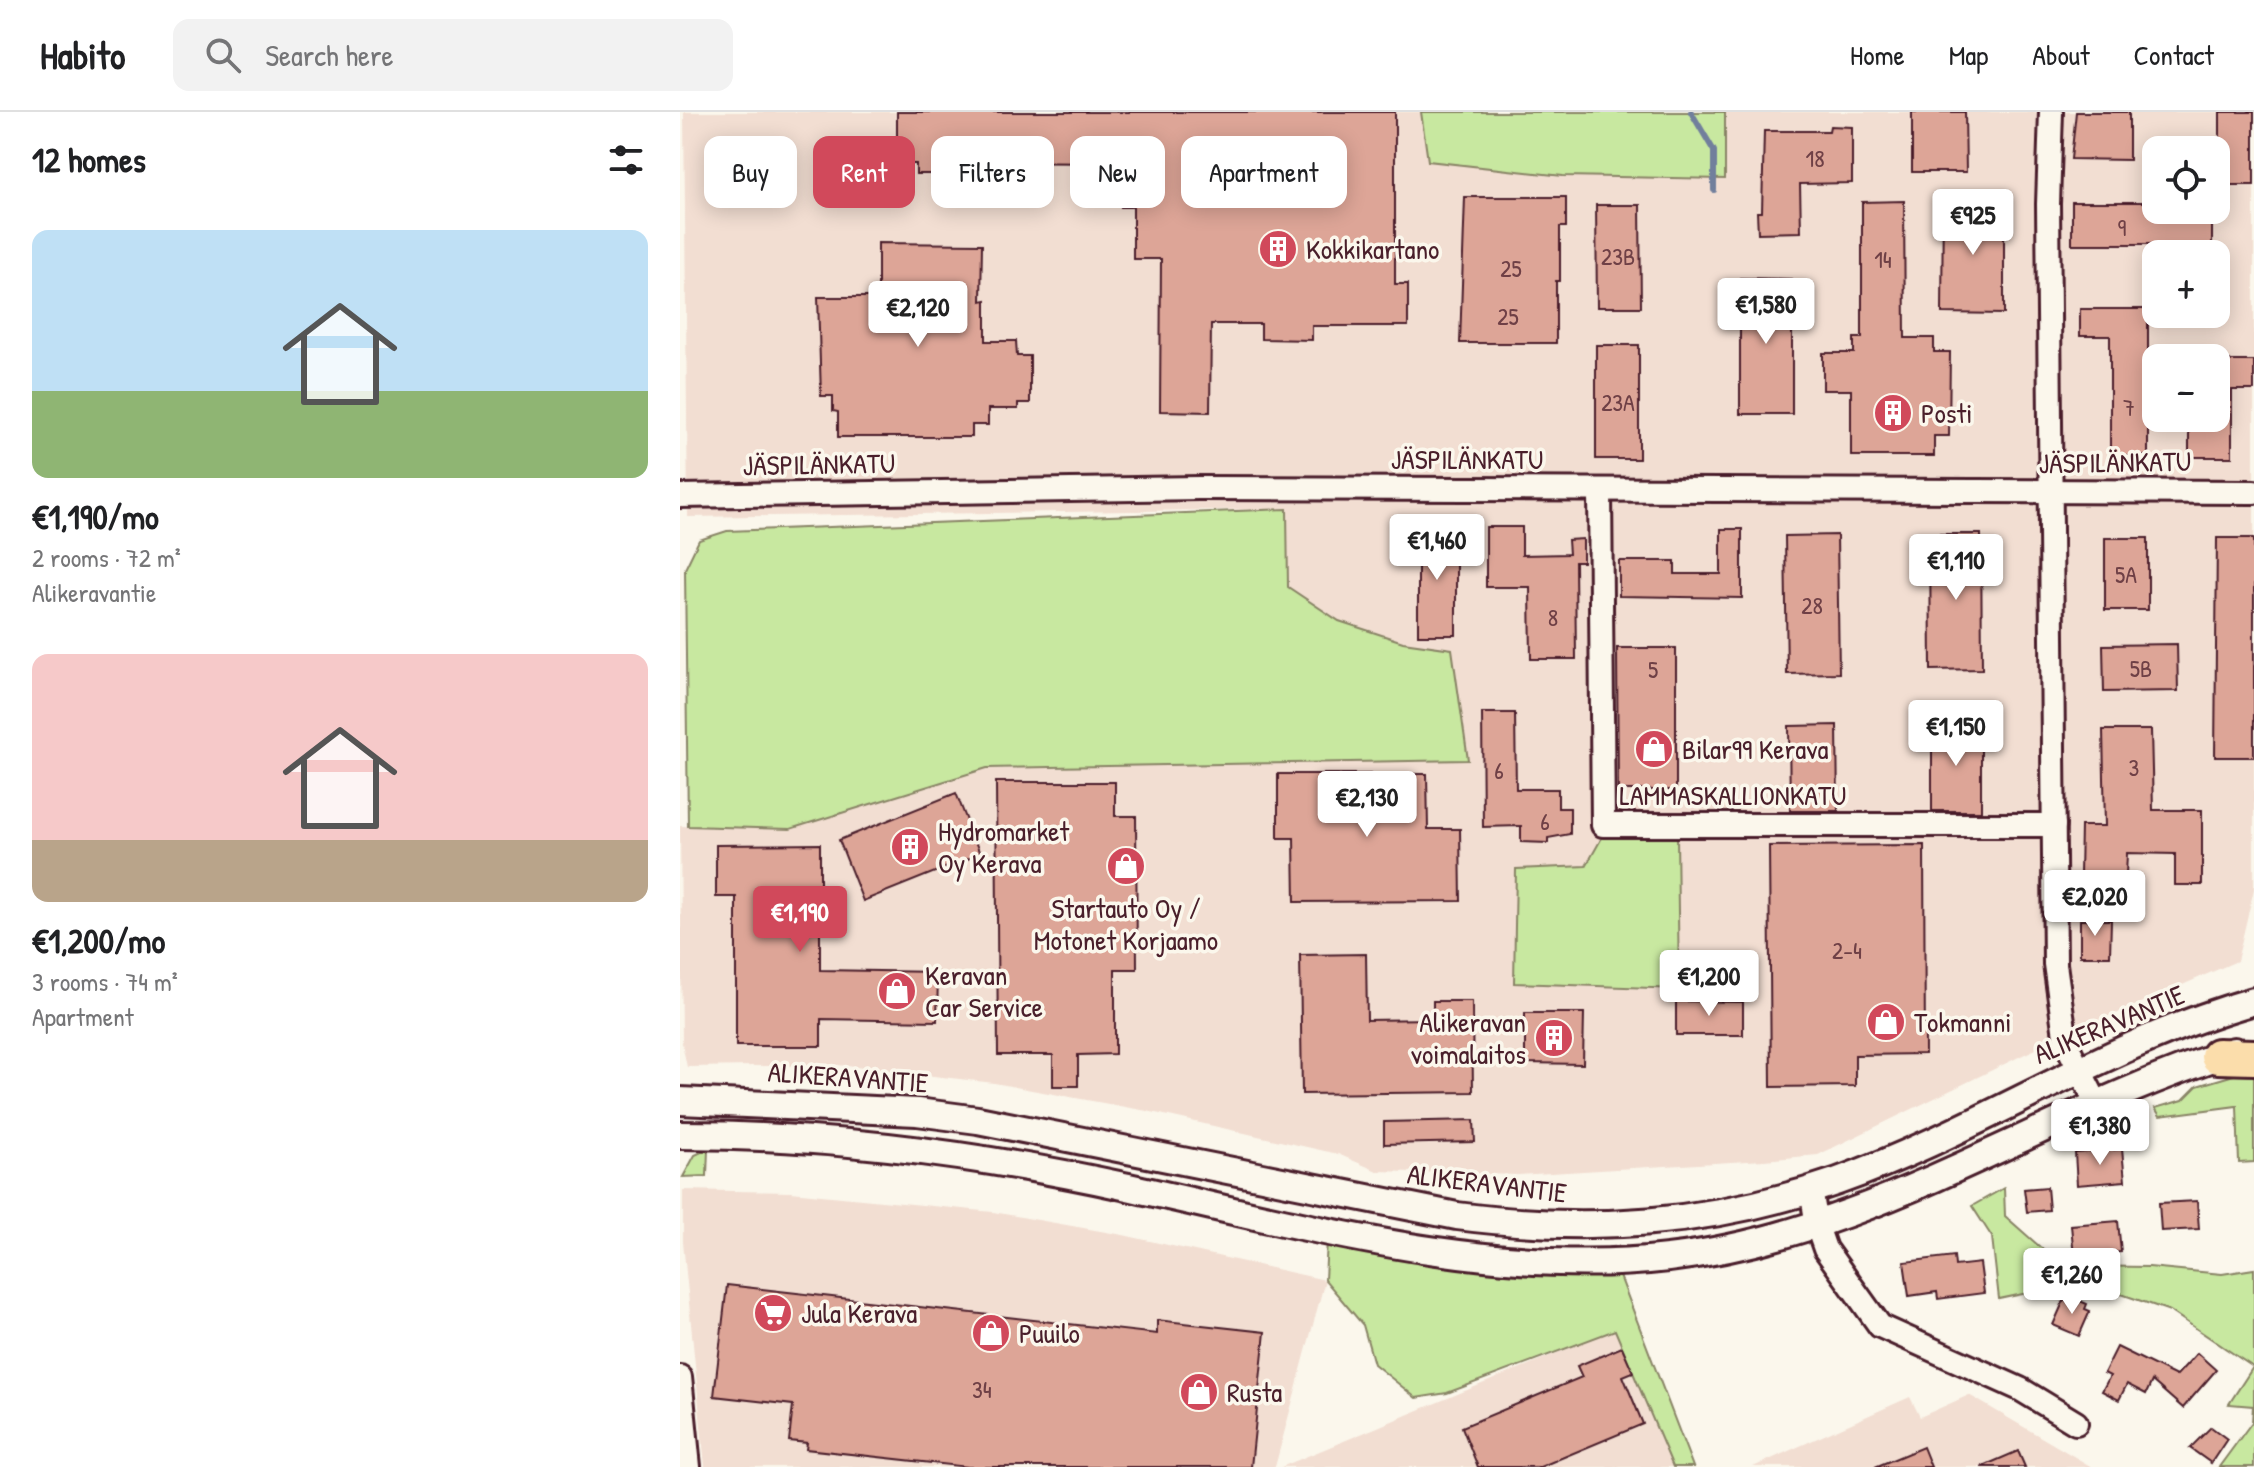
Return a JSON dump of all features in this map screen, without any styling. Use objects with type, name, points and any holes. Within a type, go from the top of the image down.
[{"type":"main road","points":[[2218,1056],[2254,1057]]},
{"type":"street","points":[[2051,112],[2048,204],[2055,964],[2066,1043],[2096,1102]]},
{"type":"street","name":"JÄSPILÄNKATU","points":[[680,496],[1199,488],[2254,492]]},
{"type":"street","name":"LAMMASKALLIONKATU","points":[[1600,490],[1603,825],[2054,825]]},
{"type":"street","name":"ALIKERAVANTIE","points":[[680,1101],[917,1112],[978,1120],[1133,1149],[1370,1200],[1518,1224],[1624,1226],[1754,1205],[1811,1189],[1917,1147],[2184,1024],[2254,1001]]},
{"type":"street","points":[[680,1135],[836,1142],[975,1157],[1478,1257],[1597,1264],[1671,1258],[1817,1226],[1872,1206],[2096,1102],[2254,1045]]},
{"type":"street","points":[[1811,1189],[1817,1226],[1825,1249],[1880,1326],[2020,1389],[2076,1423]]},
{"type":"street","points":[[680,1377],[689,1467]]},
{"type":"shaded area","points":[[684,112],[1421,112],[1429,161],[1563,176],[1725,179],[1725,112],[2254,112],[2254,889],[2237,961],[2025,1054],[1818,1155],[1764,1160],[1518,1175],[1377,1171],[1338,1154],[1147,1111],[994,1083],[838,1065],[687,1067],[682,1043],[680,826],[790,829],[984,769],[1468,759],[1451,649],[1403,642],[1339,621],[1288,587],[1286,509],[688,517]],"holes":[[[1587,866],[1514,955],[1516,869]]]},
{"type":"shaded area","points":[[683,1190],[791,1192],[993,1212],[1123,1235],[1325,1280],[1275,1467],[705,1467],[683,1242]]},
{"type":"shaded area","points":[[1615,1329],[1673,1467],[1281,1467]]},
{"type":"shaded area","points":[[1969,1395],[2092,1467],[1753,1467],[1910,1397],[1920,1417]]},
{"type":"green space","points":[[1421,112],[1725,112],[1725,179],[1563,176],[1428,161]]},
{"type":"green space","points":[[1287,509],[1288,587],[1339,621],[1403,642],[1452,649],[1468,760],[987,768],[790,829],[688,826],[685,569],[699,540],[727,531]]},
{"type":"green space","points":[[1604,834],[1677,836],[1679,989],[1514,983],[1516,869],[1586,866]]},
{"type":"green space","points":[[2254,1069],[2254,1162],[2239,1163],[2237,1106],[2160,1116],[2155,1108],[2183,1100],[2197,1086]]},
{"type":"green space","points":[[708,1149],[707,1176],[683,1177],[695,1155]]},
{"type":"green space","points":[[2004,1188],[2005,1216],[2040,1247],[2070,1266],[2149,1267],[2222,1274],[2254,1269],[2254,1467],[2219,1467],[2252,1422],[2253,1406],[2229,1404],[2253,1367],[2170,1311],[2084,1281],[1999,1299],[1992,1237],[1972,1206]]},
{"type":"green space","points":[[1327,1240],[1618,1271],[1693,1467],[1673,1467],[1615,1330],[1447,1393],[1416,1398],[1374,1364],[1363,1325],[1325,1280]]},
{"type":"building","name":"Kokkikartano","points":[[897,112],[1395,112],[1395,284],[1408,284],[1408,326],[1312,326],[1312,340],[1261,339],[1261,324],[1211,324],[1210,412],[1160,411],[1161,259],[1133,259],[1133,208],[1165,208],[1165,136],[1070,136],[1070,163],[1054,163],[1054,136],[931,136],[931,174],[916,174],[915,136],[897,136]]},
{"type":"building","points":[[1912,112],[1965,112],[1966,172],[1912,172]]},
{"type":"building","points":[[2076,112],[2129,112],[2129,160],[2071,159]]},
{"type":"building","points":[[2220,112],[2254,112],[2254,185],[2230,185],[2230,136],[2220,136]]},
{"type":"building","points":[[1830,126],[1852,127],[1852,183],[1800,184],[1801,232],[1758,233],[1757,212],[1762,212],[1764,131],[1829,131]]},
{"type":"building","points":[[1465,197],[1566,197],[1566,227],[1560,227],[1560,281],[1556,281],[1556,343],[1460,343]]},
{"type":"building","points":[[1943,200],[2004,200],[2004,314],[1942,313]]},
{"type":"building","name":"Posti","points":[[1904,201],[1905,338],[1934,338],[1934,352],[1950,352],[1949,436],[1934,436],[1934,456],[1851,456],[1851,390],[1823,390],[1823,353],[1854,353],[1854,338],[1862,338],[1862,202]]},
{"type":"building","points":[[2072,202],[2142,202],[2142,224],[2212,224],[2212,240],[2072,244]]},
{"type":"building","points":[[1596,205],[1640,205],[1641,307],[1597,307]]},
{"type":"building","points":[[878,243],[982,244],[981,301],[986,300],[986,341],[1016,341],[1017,356],[1030,356],[1030,403],[1018,403],[1018,409],[988,409],[988,425],[972,425],[972,437],[838,437],[838,412],[833,411],[833,396],[821,396],[818,297],[878,297]]},
{"type":"building","points":[[1740,278],[1792,279],[1792,414],[1740,414]]},
{"type":"building","points":[[2080,309],[2142,309],[2142,328],[2148,328],[2148,344],[2142,344],[2142,432],[2148,432],[2148,456],[2110,456],[2110,336],[2080,336]]},
{"type":"building","points":[[1596,345],[1639,345],[1639,459],[1596,459]]},
{"type":"building","points":[[2230,361],[2254,361],[2254,390],[2232,390],[2232,457],[2189,457],[2189,432],[2230,432]]},
{"type":"building","points":[[1486,527],[1522,527],[1522,555],[1569,554],[1568,540],[1583,539],[1583,562],[1575,562],[1576,659],[1531,659],[1530,587],[1486,587]]},
{"type":"building","points":[[1418,528],[1456,528],[1456,635],[1418,635]]},
{"type":"building","points":[[1721,529],[1742,529],[1742,598],[1619,596],[1619,561],[1675,561],[1675,574],[1721,574]]},
{"type":"building","points":[[1930,534],[1981,534],[1982,669],[1931,670]]},
{"type":"building","points":[[1837,535],[1839,673],[1787,674],[1785,536]]},
{"type":"building","points":[[2105,538],[2148,538],[2148,610],[2105,610]]},
{"type":"building","points":[[2217,538],[2254,538],[2254,757],[2215,757]]},
{"type":"building","points":[[2177,644],[2178,691],[2104,692],[2103,645]]},
{"type":"building","points":[[1617,648],[1676,648],[1676,790],[1618,790]]},
{"type":"building","points":[[1482,713],[1515,713],[1516,789],[1558,789],[1558,808],[1570,808],[1570,834],[1548,838],[1548,843],[1521,842],[1521,826],[1483,827]]},
{"type":"building","points":[[1932,724],[1981,724],[1981,811],[1932,811]]},
{"type":"building","points":[[1837,725],[1838,811],[1790,811],[1789,726]]},
{"type":"building","points":[[2103,730],[2151,730],[2153,810],[2202,810],[2202,885],[2175,885],[2175,854],[2127,853],[2126,875],[2080,875],[2081,826],[2105,826]]},
{"type":"building","points":[[1278,774],[1427,774],[1428,829],[1460,829],[1461,901],[1295,902],[1294,838],[1278,838]]},
{"type":"building","points":[[996,782],[1115,782],[1115,816],[1136,816],[1137,969],[1115,969],[1115,1054],[1078,1055],[1078,1086],[1053,1086],[1053,1055],[998,1055]]},
{"type":"building","name":"Hydromarket Oy Kerava","points":[[956,793],[980,854],[863,901],[839,840]]},
{"type":"building","points":[[820,844],[820,970],[938,972],[937,1021],[821,1019],[821,1046],[736,1046],[736,897],[716,897],[716,845]]},
{"type":"building","points":[[1924,845],[1925,1054],[1855,1055],[1855,1086],[1771,1087],[1769,846]]},
{"type":"building","points":[[2080,920],[2111,920],[2110,956],[2080,956]]},
{"type":"building","points":[[1366,954],[1367,1020],[1433,1019],[1433,1001],[1472,1001],[1473,1092],[1302,1094],[1300,955]]},
{"type":"building","points":[[1676,1001],[1743,1002],[1743,1035],[1676,1035]]},
{"type":"building","name":"Alikeravan voimalaitos","points":[[1525,1013],[1584,1013],[1583,1064],[1525,1063]]},
{"type":"building","points":[[1474,1120],[1475,1142],[1384,1144],[1384,1122]]},
{"type":"building","points":[[2122,1149],[2125,1181],[2077,1185],[2075,1153]]},
{"type":"building","points":[[2047,1187],[2049,1210],[2027,1212],[2024,1189]]},
{"type":"building","points":[[2197,1201],[2199,1229],[2161,1231],[2159,1203]]},
{"type":"building","points":[[2118,1221],[2121,1252],[2074,1256],[2071,1225]]},
{"type":"building","points":[[1954,1256],[1955,1266],[1980,1263],[1984,1293],[1938,1299],[1937,1292],[1909,1296],[1904,1262]]},
{"type":"building","points":[[727,1285],[1157,1334],[1157,1320],[1265,1332],[1251,1467],[968,1467],[806,1449],[807,1443],[789,1441],[793,1405],[714,1396]]},
{"type":"building","points":[[2071,1297],[2087,1304],[2085,1309],[2090,1311],[2079,1336],[2053,1325],[2064,1300],[2069,1302]]},
{"type":"building","points":[[1622,1347],[1633,1372],[1623,1376],[1643,1424],[1540,1467],[1478,1467],[1462,1427],[1582,1377],[1577,1366]]},
{"type":"building","points":[[2117,1347],[2176,1376],[2197,1353],[2216,1370],[2183,1408],[2152,1381],[2146,1394],[2127,1384],[2119,1400],[2102,1391],[2110,1376],[2104,1373]]},
{"type":"building","points":[[2211,1427],[2227,1439],[2211,1463],[2190,1448]]},
{"type":"building","points":[[1923,1447],[1931,1467],[1875,1467]]},
{"type":"building","points":[[2018,1451],[2025,1467],[1981,1467]]},
{"type":"waterway","points":[[1691,112],[1714,151],[1714,190]]},
{"type":"place","name":"Kokkikartano","points":[[1278,249]]},
{"type":"place","name":"Posti","points":[[1893,413]]},
{"type":"place","name":"Bilar99 Kerava","points":[[1654,749]]},
{"type":"place","name":"Hydromarket Oy Kerava","points":[[910,847]]},
{"type":"place","name":"Startauto Oy / Motonet Korjaamo","points":[[1126,866]]},
{"type":"place","name":"Keravan Car Service","points":[[897,991]]},
{"type":"place","name":"Tokmanni","points":[[1886,1022]]},
{"type":"place","name":"Alikeravan voimalaitos","points":[[1554,1038]]},
{"type":"place","name":"Jula Kerava","points":[[773,1313]]},
{"type":"place","name":"Puuilo","points":[[991,1333]]},
{"type":"place","name":"Rusta","points":[[1199,1392]]}]
